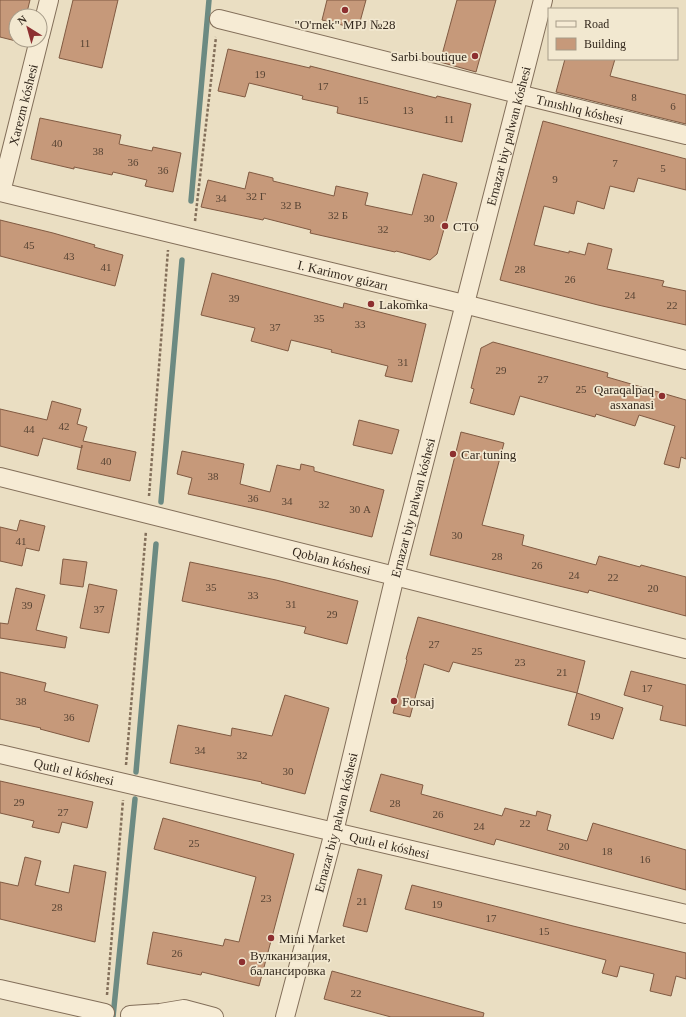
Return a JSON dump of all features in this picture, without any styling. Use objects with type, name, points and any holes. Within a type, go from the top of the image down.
[{"type":"street","name":"Ernazar biy palwan kóshesi","points":[[285,1017],[334,832],[395,576],[543,0]]},
{"type":"street","name":"Tınıshlıq kóshesi","points":[[218,19],[686,135]]},
{"type":"street","name":"Xarezm kóshesi","points":[[0,192],[37,48]]},
{"type":"street","name":"I. Karimov gúzarı","points":[[0,192],[464,304],[686,360]]},
{"type":"street","name":"Qoblan kóshesi","points":[[0,477],[686,649]]},
{"type":"street","name":"Qutlı el kóshesi","points":[[0,754],[686,914]]},
{"type":"street","points":[[0,989],[105,1013]]},
{"type":"street","points":[[130,1015],[160,1013],[184,1009],[214,1017]]},
{"type":"path","points":[[193,239],[218,19]]},
{"type":"path","points":[[105,1013],[148,514],[168,233]]},
{"type":"building","points":[[0,0],[30,0],[28,8],[8,8],[8,39],[0,37]]},
{"type":"building","points":[[73,0],[118,0],[102,68],[59,58]]},
{"type":"building","points":[[327,0],[366,0],[358,29],[322,20]]},
{"type":"building","points":[[457,0],[496,0],[476,72],[440,62]]},
{"type":"building","points":[[228,49],[310,68],[310,66],[436,98],[437,96],[471,104],[462,142],[337,113],[338,107],[302,99],[303,96],[249,83],[245,97],[218,91]]},
{"type":"building","points":[[565,60],[615,60],[610,76],[686,95],[686,124],[556,92]]},
{"type":"building","points":[[40,118],[121,135],[119,144],[152,151],[153,147],[181,153],[173,192],[145,186],[147,180],[113,172],[112,175],[74,167],[74,169],[31,159]]},
{"type":"building","points":[[543,121],[686,159],[686,190],[638,178],[634,192],[610,186],[604,209],[577,201],[574,214],[544,206],[534,245],[585,255],[588,243],[612,249],[607,269],[664,281],[662,286],[686,291],[686,325],[598,305],[500,280]]},
{"type":"building","points":[[249,172],[273,178],[273,181],[334,196],[336,186],[368,193],[365,205],[412,215],[423,174],[457,183],[437,254],[430,260],[396,251],[310,233],[311,230],[264,218],[263,220],[201,207],[208,180],[245,189]]},
{"type":"building","points":[[0,220],[53,233],[123,255],[115,286],[0,256]]},
{"type":"building","points":[[212,273],[343,308],[344,303],[426,324],[412,382],[385,376],[388,366],[331,352],[332,350],[291,340],[288,351],[251,341],[255,328],[201,315]]},
{"type":"building","points":[[493,342],[608,373],[607,377],[686,400],[686,459],[681,457],[679,468],[664,464],[675,426],[639,415],[635,426],[596,414],[595,417],[520,396],[514,415],[470,403],[474,389],[471,388],[481,348]]},
{"type":"building","points":[[52,401],[81,409],[77,424],[87,427],[83,441],[136,452],[130,481],[77,469],[81,448],[43,438],[38,456],[0,446],[0,409],[47,420]]},
{"type":"building","points":[[359,420],[399,430],[392,454],[353,445]]},
{"type":"building","points":[[461,432],[504,443],[482,525],[524,535],[522,545],[596,565],[599,556],[686,577],[686,616],[589,590],[588,593],[430,555]]},
{"type":"building","points":[[182,451],[244,464],[240,484],[270,492],[277,465],[300,470],[301,464],[314,467],[314,471],[384,490],[372,537],[188,494],[192,478],[177,474]]},
{"type":"building","points":[[20,520],[45,526],[39,551],[26,548],[22,566],[0,561],[0,527],[17,531]]},
{"type":"building","points":[[63,559],[87,562],[83,587],[60,584]]},
{"type":"building","points":[[190,562],[276,580],[358,601],[347,644],[304,633],[306,627],[182,601]]},
{"type":"building","points":[[89,584],[117,590],[109,633],[80,628]]},
{"type":"building","points":[[16,588],[45,595],[36,630],[67,637],[65,648],[0,638],[0,623],[8,624]]},
{"type":"building","points":[[418,617],[585,661],[577,693],[453,662],[449,672],[424,664],[410,717],[393,713]]},
{"type":"building","points":[[631,671],[686,685],[686,726],[660,720],[663,706],[624,695]]},
{"type":"building","points":[[0,672],[46,683],[44,691],[98,705],[89,742],[40,729],[41,728],[0,719]]},
{"type":"building","points":[[577,693],[623,708],[613,739],[568,725]]},
{"type":"building","points":[[285,695],[329,708],[305,794],[261,783],[262,782],[170,763],[178,725],[231,736],[232,728],[272,736]]},
{"type":"building","points":[[381,774],[423,785],[421,794],[502,816],[505,808],[536,816],[537,811],[551,815],[547,830],[587,841],[593,823],[686,850],[686,890],[496,839],[494,845],[370,811]]},
{"type":"building","points":[[0,781],[93,802],[87,828],[62,822],[59,833],[32,827],[34,821],[0,813]]},
{"type":"building","points":[[163,818],[294,854],[259,986],[202,972],[201,975],[147,964],[153,932],[223,946],[225,939],[239,942],[256,877],[154,849]]},
{"type":"building","points":[[25,857],[41,861],[35,885],[69,893],[74,865],[106,872],[95,942],[0,919],[0,882],[18,886]]},
{"type":"building","points":[[358,869],[382,875],[367,932],[343,926]]},
{"type":"building","points":[[412,885],[686,953],[686,979],[676,976],[671,996],[650,991],[654,974],[620,966],[617,977],[602,973],[606,960],[405,909]]},
{"type":"building","points":[[332,971],[484,1013],[483,1017],[391,1017],[324,999]]},
{"type":"waterway","points":[[191,201],[209,0]]},
{"type":"waterway","points":[[161,502],[182,260]]},
{"type":"waterway","points":[[136,772],[156,544]]},
{"type":"waterway","points":[[113,1017],[135,799]]},
{"type":"place","name":"\"O'rnek\" MPJ №28","points":[[345,10]]},
{"type":"place","name":"Sarbi boutique","points":[[475,56]]},
{"type":"place","name":"СТО","points":[[445,226]]},
{"type":"place","name":"Lakomka","points":[[371,304]]},
{"type":"place","name":"Qaraqalpaq asxanasi","points":[[662,396]]},
{"type":"place","name":"Car tuning","points":[[453,454]]},
{"type":"place","name":"Forsaj","points":[[394,701]]},
{"type":"place","name":"Mini Market","points":[[271,938]]},
{"type":"place","name":"Вулканизация, балансировка","points":[[242,962]]}]
